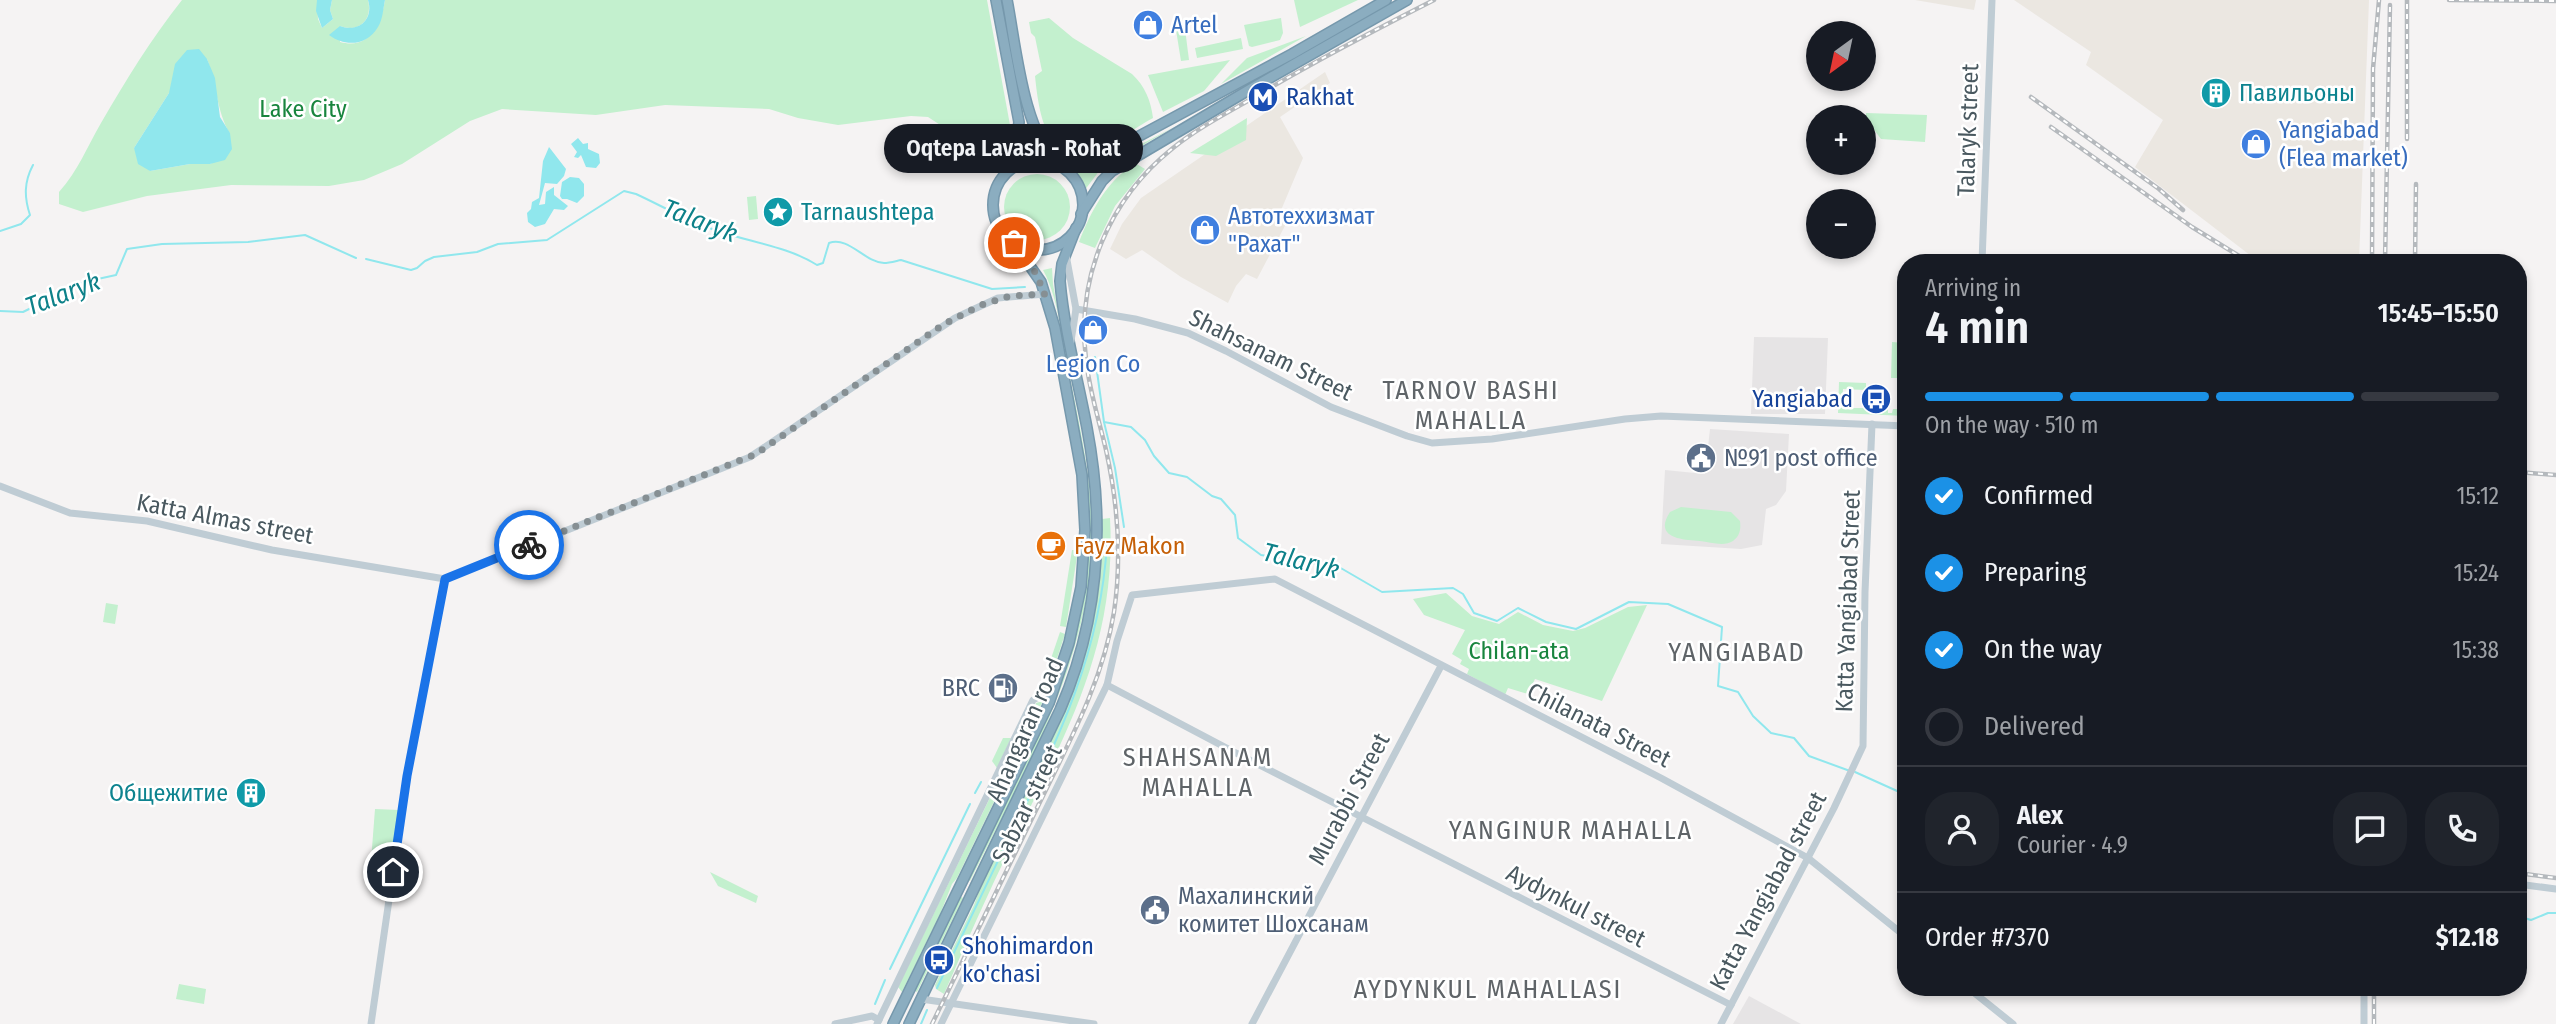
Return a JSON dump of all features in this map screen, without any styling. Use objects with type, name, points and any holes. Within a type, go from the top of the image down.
[{"type":"highway","points":[[996,0],[1018,122],[1017,139],[1005,173],[996,187],[993,208],[1000,229],[1014,243],[1032,249],[1045,249],[1063,242],[1076,228],[1093,194],[1112,171],[1408,0]]},
{"type":"highway","points":[[1007,0],[1026,97],[1038,135],[1048,155],[1072,177],[1079,188],[1081,214]]},
{"type":"highway","points":[[1005,173],[1029,161],[1040,160],[1059,165],[1102,156],[1292,54],[1383,1],[1387,12]]},
{"type":"highway","points":[[1038,135],[1055,153],[1083,162]]},
{"type":"highway","name":"Ahangaran road","points":[[909,1024],[1063,702],[1079,655],[1092,596],[1097,543],[1095,481],[1060,281],[1061,268],[1076,228]]},
{"type":"highway","name":"Ahangaran road","points":[[892,1024],[1054,688],[1069,643],[1083,571],[1085,530],[1078,450],[1055,328],[1045,294],[1033,268],[1014,243]]},
{"type":"highway","points":[[959,887],[971,894]]},
{"type":"highway","points":[[905,997],[920,999]]},
{"type":"street","name":"Talaryk street","points":[[1982,254],[1992,0]]},
{"type":"street","points":[[1066,254],[1076,309],[1071,341]]},
{"type":"street","points":[[370,1024],[412,746],[445,579],[750,457],[955,318],[998,298],[1045,294]]},
{"type":"street","name":"Shahsanam Street","points":[[1076,309],[1135,319],[1188,334],[1226,351],[1331,407],[1432,443],[1492,439],[1661,416],[1897,425]]},
{"type":"street","name":"Katta Yangiabad Street","points":[[1849,776],[1863,746],[1865,592],[1872,424]]},
{"type":"street","name":"Katta Almas street","points":[[0,486],[70,513],[147,521],[272,550],[445,579]]},
{"type":"street","name":"Chilanata Street","points":[[1132,595],[1273,578],[1661,778],[1808,858],[1897,930]]},
{"type":"street","name":"Sabzar street","points":[[942,1024],[1107,685],[1117,641],[1132,595]]},
{"type":"street","name":"Murabbi Street","points":[[1252,1024],[1441,666]]},
{"type":"street","name":"Aydynkul street","points":[[1107,685],[1731,1005]]},
{"type":"street","name":"Ahangaran road","points":[[878,1022],[1033,700],[1054,688]]},
{"type":"street","name":"Katta Yangiabad street","points":[[1721,1024],[1849,776]]},
{"type":"street","points":[[2527,885],[2556,889]]},
{"type":"street","points":[[1978,996],[2013,1024]]},
{"type":"street","points":[[2363,1023],[2364,996]]},
{"type":"street","points":[[920,999],[1094,1024]]},
{"type":"street","points":[[835,1024],[872,1016],[878,1022]]},
{"type":"shaded area","points":[[1915,0],[1976,0],[1974,10]]},
{"type":"shaded area","name":"Yangiabad (Flea market)","points":[[2014,0],[2369,0],[2359,254],[2249,254],[2135,167],[2163,120],[2086,65],[2091,52]]},
{"type":"shaded area","points":[[1325,72],[1330,83],[1280,117],[1303,158],[1279,215],[1288,220],[1257,279],[1246,274],[1236,286],[1228,303],[1181,277],[1142,250],[1126,259],[1110,249],[1122,224],[1141,198]]},
{"type":"shaded area","points":[[1754,337],[1828,338],[1825,414],[1751,414]]},
{"type":"shaded area","points":[[1710,429],[1789,434],[1786,491],[1776,505],[1766,509],[1762,545],[1741,549],[1661,544],[1665,470],[1705,474]]},
{"type":"shaded area","points":[[1749,996],[1801,1024],[1733,1024]]},
{"type":"green space","name":"Lake City","points":[[182,0],[317,0],[318,19],[322,28],[333,19],[330,10],[332,0],[368,0],[368,13],[363,23],[353,28],[340,26],[340,42],[350,43],[366,39],[372,33],[385,0],[987,0],[1010,125],[1008,140],[977,149],[928,117],[911,116],[838,125],[798,118],[769,109],[665,105],[596,115],[502,109],[470,121],[402,164],[364,180],[329,186],[231,185],[147,196],[83,212],[59,204],[59,192],[77,167],[129,75]],"holes":[[[207,59],[222,116],[230,134],[211,164],[190,164],[150,171],[134,148],[169,93]]]},
{"type":"green space","points":[[1294,0],[1358,0],[1300,27]]},
{"type":"green space","points":[[1049,18],[1073,38],[1132,74],[1147,94],[1153,118],[1093,152],[1071,154],[1060,149],[1052,140],[1041,115],[1035,76],[1042,71],[1029,22]]},
{"type":"green space","points":[[1281,18],[1283,33],[1280,40],[1249,46],[1244,25]]},
{"type":"green space","points":[[1185,29],[1189,60],[1181,61],[1176,30]]},
{"type":"green space","points":[[1306,36],[1221,84],[1247,58]]},
{"type":"green space","points":[[1241,38],[1243,49],[1197,58],[1195,48]]},
{"type":"green space","points":[[1230,60],[1204,91],[1163,112],[1148,75]]},
{"type":"green space","points":[[1876,113],[1927,115],[1925,142],[1881,139],[1876,132]]},
{"type":"green space","points":[[1247,118],[1246,140],[1216,156],[1190,153]]},
{"type":"green space","points":[[1174,127],[1100,170],[1084,191],[1073,171],[1094,169]]},
{"type":"green space","points":[[1135,163],[1145,169],[1115,206],[1095,248],[1079,242],[1108,188]]},
{"type":"green space","points":[[1037,174],[1050,177],[1060,184],[1067,194],[1070,207],[1067,220],[1060,230],[1050,237],[1037,240],[1024,237],[1014,230],[1007,220],[1004,207],[1007,194],[1014,184],[1024,177]]},
{"type":"green space","points":[[756,196],[758,219],[749,220],[747,197]]},
{"type":"green space","points":[[1052,268],[1090,492],[1092,535],[1089,582],[1080,627],[1051,714],[970,881],[968,880],[1046,720],[1075,635],[1084,592],[1088,547],[1086,485],[1057,311],[1043,270]]},
{"type":"green space","points":[[1892,342],[1897,342],[1897,378],[1891,378]]},
{"type":"green space","points":[[1839,382],[1866,383],[1866,390],[1843,389],[1842,408],[1888,408],[1888,413],[1897,409],[1897,416],[1838,413]]},
{"type":"green space","points":[[1681,507],[1731,512],[1740,521],[1739,535],[1729,543],[1721,544],[1672,536],[1665,527],[1666,521],[1670,512]]},
{"type":"green space","points":[[1110,518],[1110,564],[1105,607],[1084,687],[1069,726],[994,881],[944,994],[936,989],[935,985],[1070,699],[1083,662],[1096,601],[1102,548],[1102,519]]},
{"type":"green space","points":[[1072,550],[1078,550],[1066,627],[1060,626]]},
{"type":"green space","name":"Chilan-ata","points":[[1446,593],[1472,616],[1499,624],[1518,612],[1543,625],[1573,631],[1628,607],[1647,605],[1602,701],[1535,679],[1528,694],[1508,688],[1505,695],[1467,674],[1469,669],[1460,664],[1462,660],[1452,654],[1465,630],[1424,615],[1413,599]]},
{"type":"green space","points":[[106,603],[118,605],[115,624],[103,622]]},
{"type":"green space","points":[[1060,632],[1065,634],[1048,686],[1039,694]]},
{"type":"green space","points":[[1043,701],[902,992],[898,987],[1036,703]]},
{"type":"green space","points":[[1003,738],[1011,738],[997,768],[992,761]]},
{"type":"green space","points":[[375,809],[399,810],[389,876],[370,874]]},
{"type":"green space","points":[[710,872],[758,896],[756,903],[718,886]]},
{"type":"green space","points":[[960,896],[963,898],[917,992],[915,991]]},
{"type":"green space","points":[[179,984],[206,989],[204,1004],[176,999]]},
{"type":"water","points":[[317,0],[332,0],[330,10],[333,19],[322,28],[316,11]]},
{"type":"water","points":[[368,0],[385,0],[381,21],[368,38],[349,43],[329,35],[340,26],[353,28],[363,23],[369,13]]},
{"type":"water","points":[[199,49],[207,59],[215,78],[220,117],[230,133],[232,149],[225,160],[150,171],[138,164],[134,148],[169,93],[175,64],[187,50]]},
{"type":"water","points":[[578,138],[583,144],[588,143],[588,149],[599,154],[600,163],[596,168],[586,167],[581,155],[574,157],[577,152],[571,144]]},
{"type":"water","points":[[549,147],[566,169],[557,184],[545,183],[539,205],[545,204],[546,192],[554,187],[554,195],[568,206],[564,210],[554,209],[545,224],[535,227],[528,222],[527,213],[532,202],[539,198],[543,161]]},
{"type":"water","points":[[570,177],[579,178],[584,184],[584,196],[577,203],[560,196],[562,182]]},
{"type":"waterway","points":[[0,231],[21,224],[30,215],[26,190],[33,165]]},
{"type":"waterway","name":"Talaryk","points":[[366,259],[411,270],[434,257],[477,252],[498,244],[547,240],[624,191],[705,226],[780,249],[817,265],[823,263],[829,243],[836,242],[850,246],[877,262],[901,260],[992,289],[1025,287]]},
{"type":"waterway","name":"Talaryk","points":[[0,311],[23,312],[84,282],[116,275],[127,249],[162,244],[248,242],[305,235],[356,258]]},
{"type":"waterway","name":"Talaryk","points":[[1095,357],[1104,422],[1131,427],[1145,440],[1154,456],[1169,473],[1187,477],[1212,496],[1221,499],[1235,515],[1238,538],[1261,555],[1339,567],[1382,592],[1453,588],[1463,594],[1474,613],[1497,621],[1518,608],[1546,622],[1576,629],[1629,602],[1668,604],[1722,627],[1718,686],[1738,692],[1753,716],[1771,733],[1794,738],[1809,756],[1850,771]]},
{"type":"waterway","points":[[1104,422],[1115,468],[1124,527]]},
{"type":"waterway","points":[[937,988],[1045,764],[1075,693],[1096,621],[1107,543]]},
{"type":"waterway","name":"Talaryk","points":[[1855,772],[1897,791]]},
{"type":"waterway","points":[[975,793],[981,782]]},
{"type":"waterway","points":[[890,969],[970,804]]},
{"type":"waterway","name":"Talaryk","points":[[2527,919],[2556,913]]},
{"type":"waterway","points":[[875,1004],[885,980]]},
{"type":"waterway","points":[[921,1024],[927,1010]]},
{"type":"railway","points":[[932,1024],[1073,734],[1093,687],[1109,638],[1118,572],[1116,511],[1106,450],[1089,382],[1084,329],[1086,299],[1102,242],[1131,191],[1150,168],[1183,140],[1301,70],[1434,0]]},
{"type":"railway","points":[[2372,254],[2373,69],[2379,0]]},
{"type":"railway","points":[[2407,0],[2407,139]]},
{"type":"railway","points":[[2449,0],[2556,1]]},
{"type":"railway","points":[[2385,254],[2390,5]]},
{"type":"railway","points":[[2031,97],[2159,189],[2183,210]]},
{"type":"railway","points":[[2051,127],[2192,227],[2236,254]]},
{"type":"railway","points":[[2415,254],[2416,184]]},
{"type":"railway","points":[[2527,473],[2556,475]]},
{"type":"railway","points":[[2527,874],[2556,878]]},
{"type":"railway","points":[[2374,996],[2374,1024]]},
{"type":"way so far","points":[[529,545],[756,454],[944,324],[981,305],[998,298],[1045,294],[1033,268],[1014,243]]},
{"type":"place","name":"Artel","points":[[1148,25]]},
{"type":"place","name":"Павильоны","points":[[2216,93]]},
{"type":"place","name":"Rakhat","points":[[1263,97]]},
{"type":"place","name":"Yangiabad (Flea market)","points":[[2256,144]]},
{"type":"place","name":"Tarnaushtepa","points":[[778,212]]},
{"type":"place","name":"Автотеххизмат \"Рахат\"","points":[[1205,230]]},
{"type":"place","name":"Oqtepa Lavash - Rohat","points":[[1014,243]]},
{"type":"place","name":"Legion Co","points":[[1093,330]]},
{"type":"place","name":"Yangiabad","points":[[1876,399]]},
{"type":"place","name":"№91 post office","points":[[1701,458]]},
{"type":"place","name":"Fayz Makon","points":[[1051,546]]},
{"type":"place","name":"BRC","points":[[1003,688]]},
{"type":"place","name":"Общежитие","points":[[251,793]]},
{"type":"place","name":"Махалинский комитет Шохcанам","points":[[1155,910]]},
{"type":"place","name":"Shohimardon ko'chasi","points":[[939,960]]},
{"type":"district","name":"TARNOV BASHI MAHALLA","points":[[1471,405]]},
{"type":"district","name":"YANGIABAD","points":[[1737,652]]},
{"type":"district","name":"SHAHSANAM MAHALLA","points":[[1198,772]]},
{"type":"district","name":"YANGINUR MAHALLA","points":[[1571,830]]},
{"type":"district","name":"AYDYNKUL MAHALLASI","points":[[1488,989]]},
{"type":"route","points":[[393,872],[407,776],[445,579],[529,545]]}]
